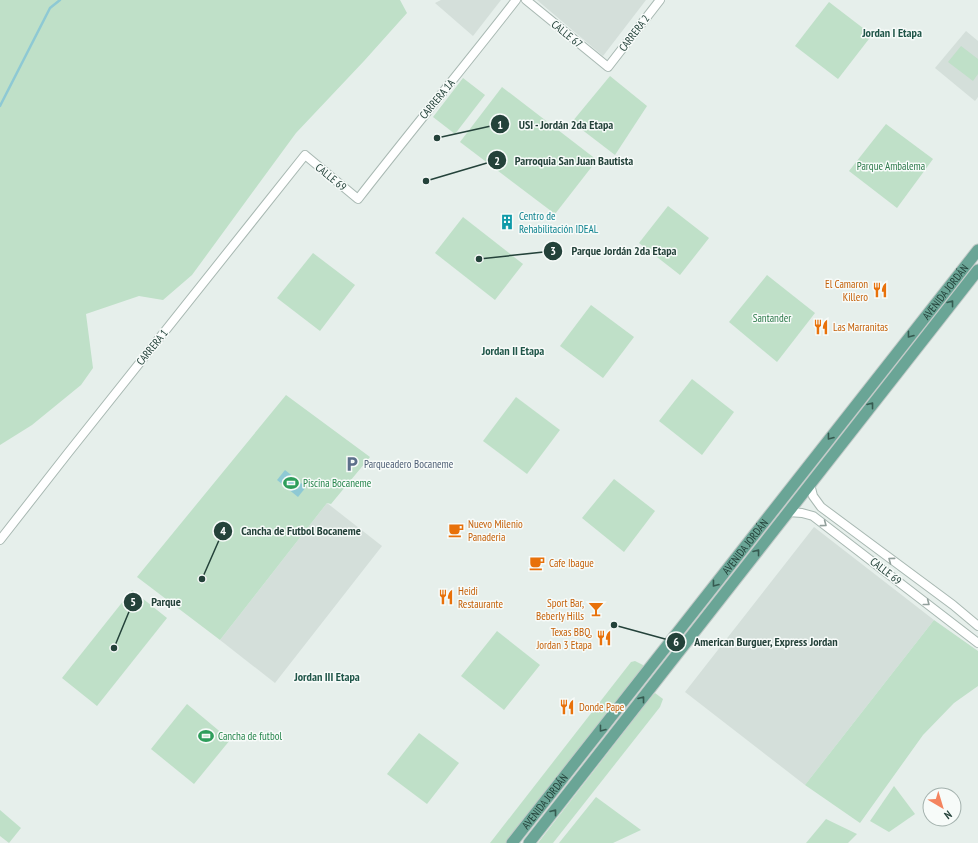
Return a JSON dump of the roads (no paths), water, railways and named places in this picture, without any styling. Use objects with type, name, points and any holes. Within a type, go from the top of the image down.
[{"type":"main road","name":"AVENIDA JORDÁN","points":[[512,843],[978,250]]},
{"type":"main road","name":"AVENIDA JORDÁN","points":[[530,843],[978,270]]},
{"type":"street","name":"CARRERA 1A","points":[[358,199],[516,0]]},
{"type":"street","name":"CALLE 67","points":[[526,0],[608,67]]},
{"type":"street","name":"CARRERA 2","points":[[608,67],[660,0]]},
{"type":"street","name":"CALLE 69","points":[[305,156],[358,199]]},
{"type":"street","name":"CARRERA 1","points":[[0,540],[135,368],[305,156]]},
{"type":"street","name":"CALLE 69","points":[[810,484],[813,496],[821,507],[953,605],[978,626]]},
{"type":"street","name":"CALLE 69","points":[[788,512],[802,512],[814,516],[978,643]]},
{"type":"water","name":"Piscina Bocaneme","points":[[285,470],[306,487],[298,497],[277,480]]},
{"type":"waterway","points":[[0,106],[50,8],[60,0]]},
{"type":"place","name":"USI - Jordán 2da Etapa","points":[[437,138]]},
{"type":"place","name":"Parroquia San Juan Bautista","points":[[426,181]]},
{"type":"place","name":"Centro de Rehabilitación IDEAL","points":[[507,222]]},
{"type":"place","name":"Parque Jordán 2da Etapa","points":[[479,259]]},
{"type":"place","name":"El Camaron Killero","points":[[880,290]]},
{"type":"place","name":"Las Marranitas","points":[[821,327]]},
{"type":"place","name":"Parqueadero Bocaneme","points":[[352,464]]},
{"type":"place","name":"Piscina Bocaneme","points":[[291,483]]},
{"type":"place","name":"Nuevo Milenio Panaderia","points":[[456,530]]},
{"type":"place","name":"Cafe Ibague","points":[[537,563]]},
{"type":"place","name":"Cancha de Futbol Bocaneme","points":[[202,579]]},
{"type":"place","name":"Heidi Restaurante","points":[[446,597]]},
{"type":"place","name":"Sport Bar, Beberly Hills","points":[[596,609]]},
{"type":"place","name":"American Burguer, Express Jordan","points":[[614,625]]},
{"type":"place","name":"Texas BBQ, Jordan 3 Etapa","points":[[604,638]]},
{"type":"place","name":"Parque","points":[[114,648]]},
{"type":"place","name":"Donde Pape","points":[[567,707]]},
{"type":"place","name":"Cancha de futbol","points":[[206,736]]},
{"type":"district","name":"Jordan I Etapa","points":[[892,32]]},
{"type":"district","name":"Jordan II Etapa","points":[[513,350]]},
{"type":"district","name":"Jordan III Etapa","points":[[327,676]]},
{"type":"park label","name":"Parque Ambalema","points":[[891,166]]},
{"type":"park label","name":"Santander","points":[[772,318]]}]
